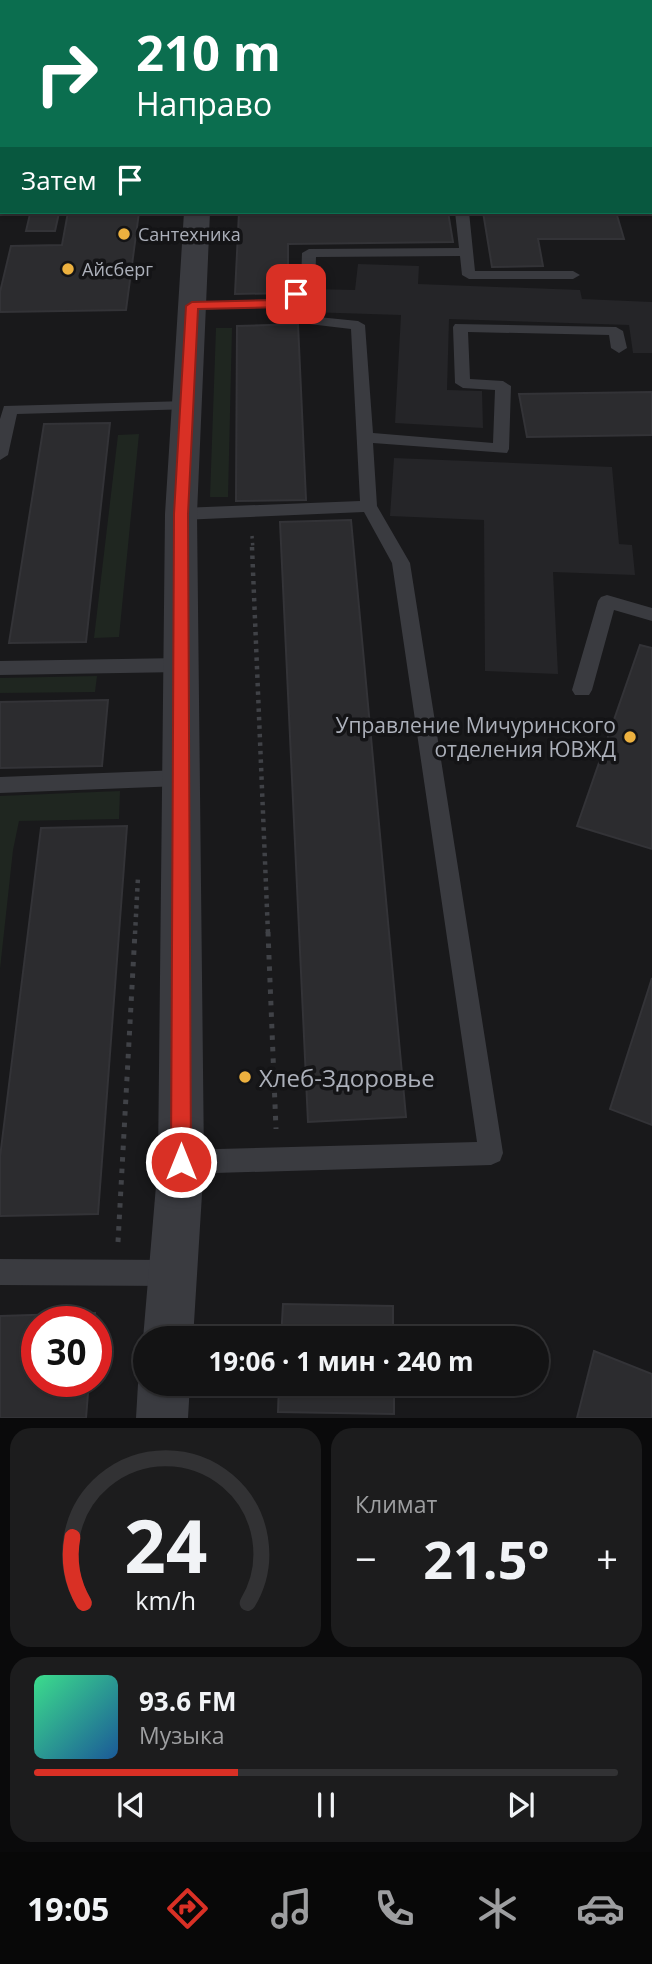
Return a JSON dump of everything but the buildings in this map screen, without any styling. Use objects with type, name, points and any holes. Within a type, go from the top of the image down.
[{"type":"street","points":[[169,1326],[181,1162],[181,514],[197,214]]},
{"type":"street","points":[[162,1418],[163,1396]]},
{"type":"lane","points":[[462,214],[469,275],[573,275]]},
{"type":"lane","points":[[284,303],[308,284],[309,253],[466,252]]},
{"type":"lane","points":[[181,1162],[491,1153],[401,563],[369,506],[358,325],[314,321],[284,303],[192,306]]},
{"type":"lane","points":[[365,437],[502,449],[503,386],[463,383],[460,327],[616,331],[619,348]]},
{"type":"lane","points":[[0,455],[10,409],[187,406]]},
{"type":"lane","points":[[181,514],[369,506]]},
{"type":"lane","points":[[582,690],[607,601],[652,615]]},
{"type":"lane","points":[[0,668],[181,665]]},
{"type":"lane","points":[[0,785],[180,778]]},
{"type":"lane","points":[[0,1272],[173,1273]]},
{"type":"path","points":[[251,511],[277,1158]]},
{"type":"path","points":[[116,1273],[139,875]]},
{"type":"shaded area","points":[[358,264],[419,266],[418,284],[580,290],[582,299],[652,302],[652,353],[633,353],[629,325],[449,319],[447,390],[482,391],[483,428],[395,423],[401,315],[308,312],[311,289],[355,290]]},
{"type":"shaded area","points":[[216,328],[232,328],[228,497],[210,497]]},
{"type":"shaded area","points":[[139,434],[119,637],[94,638],[118,435]]},
{"type":"shaded area","points":[[394,458],[612,467],[619,544],[632,545],[635,575],[553,572],[558,674],[485,671],[484,520],[390,516]]},
{"type":"shaded area","points":[[97,676],[95,692],[0,693],[0,678]]},
{"type":"shaded area","points":[[120,791],[119,819],[19,821],[13,850],[0,969],[0,796]]},
{"type":"place","name":"Сантехника","points":[[124,234]]},
{"type":"place","name":"Айсберг","points":[[68,269]]},
{"type":"place","name":"Управление Мичуринского отделения ЮВЖД","points":[[630,737]]},
{"type":"place","name":"Хлеб-Здоровье","points":[[245,1077]]},
{"type":"route","points":[[181,1162],[181,514],[192,306],[284,303],[296,294]]}]
